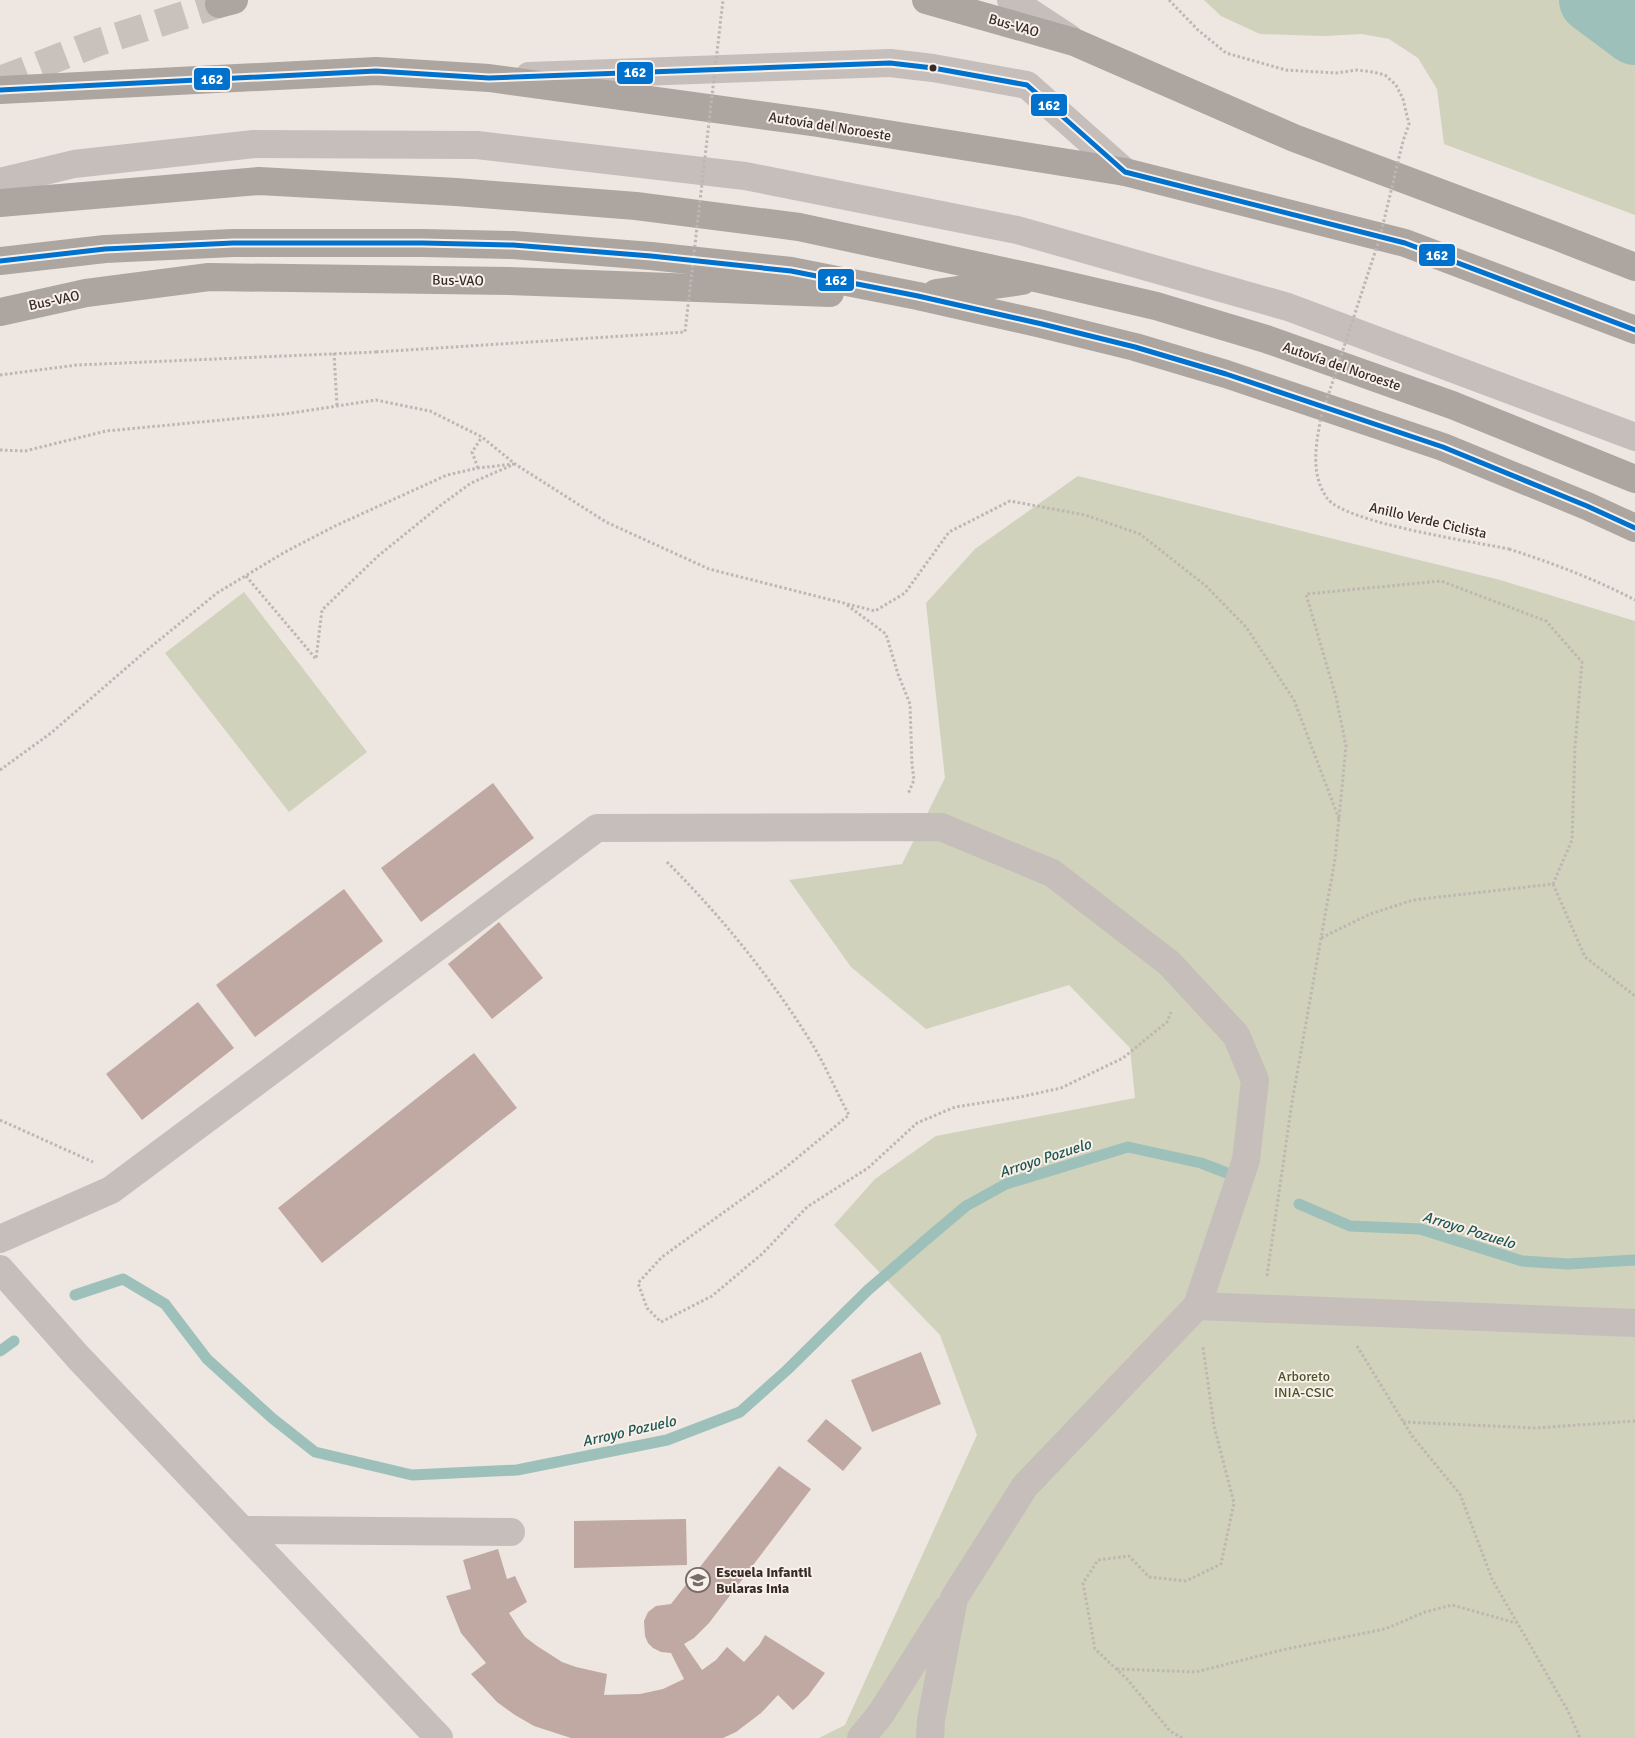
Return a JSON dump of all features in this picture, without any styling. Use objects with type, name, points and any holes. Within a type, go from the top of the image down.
[{"type":"highway","name":"Bus-VAO","points":[[926,0],[1074,42],[1294,138],[1635,267]]},
{"type":"highway","name":"Autovía del Noroeste","points":[[0,90],[376,71],[489,78],[818,123],[1125,172],[1406,243],[1635,330]]},
{"type":"highway","name":"Autovía del Noroeste","points":[[0,203],[259,182],[456,192],[636,206],[799,228],[1040,279],[1156,306],[1266,339],[1452,405],[1635,479]]},
{"type":"highway","name":"Autovía del Noroeste","points":[[0,261],[105,249],[233,243],[423,243],[512,245],[651,256],[791,271],[918,296],[1126,345],[1226,374],[1443,447],[1587,506],[1635,528]]},
{"type":"highway","name":"Bus-VAO","points":[[0,312],[86,293],[209,277],[509,281],[918,296]]},
{"type":"highway","name":"Autovía del Noroeste","points":[[918,296],[1040,279]]},
{"type":"street","points":[[1011,0],[1074,42]]},
{"type":"street","points":[[489,78],[890,63],[933,68],[1027,85],[1125,172]]},
{"type":"street","points":[[0,182],[74,164],[254,144],[477,145],[745,176],[1017,230],[1279,305],[1630,434]]},
{"type":"street","points":[[0,1239],[111,1190],[597,828],[941,827],[1052,873],[1169,963],[1236,1035],[1254,1080],[1246,1160],[1198,1306],[1026,1486],[880,1715],[861,1738]]},
{"type":"street","points":[[0,1269],[78,1357],[439,1738]]},
{"type":"street","points":[[1198,1306],[1635,1324]]},
{"type":"street","points":[[242,1530],[511,1532]]},
{"type":"street","points":[[930,1738],[931,1720],[954,1598]]},
{"type":"path","points":[[0,375],[77,365],[376,352],[685,332],[723,0]]},
{"type":"path","name":"Anillo Verde Ciclista","points":[[1169,0],[1198,30],[1226,53],[1286,70],[1336,73],[1357,70],[1374,72],[1385,75],[1396,85],[1404,99],[1409,124],[1403,141],[1380,237],[1321,417],[1316,442],[1316,468],[1319,482],[1328,500],[1364,518],[1394,526],[1509,549],[1543,560],[1602,584],[1635,600]]},
{"type":"path","points":[[334,353],[337,406]]},
{"type":"path","points":[[0,450],[25,450],[106,431],[285,414],[376,400],[430,411],[482,437],[515,464],[606,522],[709,569],[875,611],[905,593],[949,532],[1010,501],[1085,515],[1140,534],[1206,586],[1246,627],[1294,700],[1339,819]]},
{"type":"path","points":[[478,468],[472,452],[482,437]]},
{"type":"path","points":[[0,770],[51,733],[147,650],[217,594],[286,552],[334,526],[447,475],[478,468],[515,464]]},
{"type":"path","points":[[246,576],[316,659],[322,610],[378,556],[441,505],[471,483],[515,464]]},
{"type":"path","points":[[1263,1309],[1292,1102],[1335,858],[1346,746],[1336,697],[1306,594],[1441,581],[1546,621],[1582,662],[1575,747],[1572,840],[1553,884],[1585,957],[1635,996]]},
{"type":"path","points":[[845,604],[886,634],[898,674],[910,704],[914,780],[896,827]]},
{"type":"path","points":[[632,828],[693,888],[782,998],[814,1049],[849,1115],[785,1168],[662,1257],[638,1283],[647,1308],[661,1322],[712,1296],[762,1254],[807,1207],[868,1168],[917,1122],[955,1108],[1061,1088],[1123,1058],[1167,1022],[1182,976]]},
{"type":"path","points":[[1321,938],[1370,914],[1413,900],[1553,884]]},
{"type":"path","points":[[0,1120],[129,1177]]},
{"type":"path","points":[[1182,1738],[1170,1731],[1127,1679],[1095,1649],[1083,1583],[1098,1560],[1129,1556],[1149,1577],[1186,1581],[1221,1564],[1234,1503],[1214,1426],[1198,1306]]},
{"type":"path","points":[[1336,1312],[1412,1436],[1460,1494],[1492,1579],[1568,1711],[1580,1738]]},
{"type":"path","points":[[1403,1422],[1536,1428],[1635,1421]]},
{"type":"path","points":[[1116,1669],[1196,1672],[1282,1650],[1385,1629],[1425,1612],[1452,1606],[1517,1623]]},
{"type":"green space","points":[[1204,0],[1635,0],[1635,215],[1444,144],[1437,89],[1418,58],[1389,39],[1362,34],[1323,36],[1260,34],[1221,16]]},
{"type":"green space","name":"Arboreto INIA-CSIC","points":[[1078,476],[1500,580],[1635,621],[1635,1738],[819,1738],[845,1725],[977,1435],[940,1335],[834,1225],[875,1179],[936,1136],[1135,1098],[1130,1048],[1069,985],[926,1029],[851,967],[789,880],[902,864],[945,778],[926,603],[975,549]]},
{"type":"green space","points":[[244,592],[367,752],[289,812],[165,653]]},
{"type":"building","points":[[493,783],[534,838],[421,922],[381,868]]},
{"type":"building","points":[[344,889],[383,941],[255,1037],[216,985]]},
{"type":"building","points":[[499,922],[543,978],[492,1019],[448,964]]},
{"type":"building","points":[[198,1002],[234,1048],[142,1120],[106,1074]]},
{"type":"building","points":[[474,1053],[517,1108],[322,1263],[278,1208]]},
{"type":"building","points":[[921,1352],[941,1404],[872,1432],[851,1380]]},
{"type":"building","points":[[826,1419],[862,1448],[843,1471],[807,1441]]},
{"type":"building","points":[[779,1466],[811,1489],[709,1623],[694,1638],[684,1644],[702,1670],[716,1660],[727,1647],[744,1662],[760,1644],[765,1635],[825,1673],[808,1696],[793,1710],[778,1695],[761,1713],[736,1732],[723,1738],[571,1738],[534,1726],[515,1715],[497,1702],[471,1674],[486,1663],[461,1633],[446,1596],[471,1589],[463,1560],[498,1549],[507,1579],[515,1576],[527,1602],[509,1613],[525,1637],[562,1662],[607,1674],[604,1695],[640,1694],[663,1689],[684,1679],[671,1653],[661,1652],[648,1643],[645,1636],[644,1621],[648,1612],[656,1606],[671,1604]]},
{"type":"building","points":[[686,1519],[687,1565],[574,1568],[574,1521]]},
{"type":"waterway","points":[[1592,0],[1635,32]]},
{"type":"waterway","name":"Arroyo Pozuelo","points":[[75,1295],[123,1279],[165,1304],[207,1359],[272,1418],[315,1452],[412,1475],[517,1470],[667,1440],[740,1412],[787,1370],[868,1290],[927,1239],[966,1206],[1006,1184],[1128,1147],[1201,1163],[1227,1173]]},
{"type":"waterway","name":"Arroyo Pozuelo","points":[[1299,1204],[1350,1226],[1420,1229],[1522,1261],[1568,1264],[1635,1260]]},
{"type":"waterway","name":"Arroyo Pozuelo","points":[[0,1351],[14,1341]]},
{"type":"tunnel","points":[[0,80],[99,42],[219,4]]},
{"type":"transit line","name":"162","points":[[0,90],[376,71],[489,78],[890,63],[933,68],[1027,85],[1125,172],[1405,243],[1635,330]]},
{"type":"transit line","name":"162","points":[[0,261],[105,249],[233,243],[423,243],[513,245],[651,256],[791,271],[918,296],[1042,324],[1135,347],[1226,374],[1443,447],[1587,506],[1635,528]]},
{"type":"place","name":"Escuela Infantil Bularas Inia","points":[[698,1580]]}]
